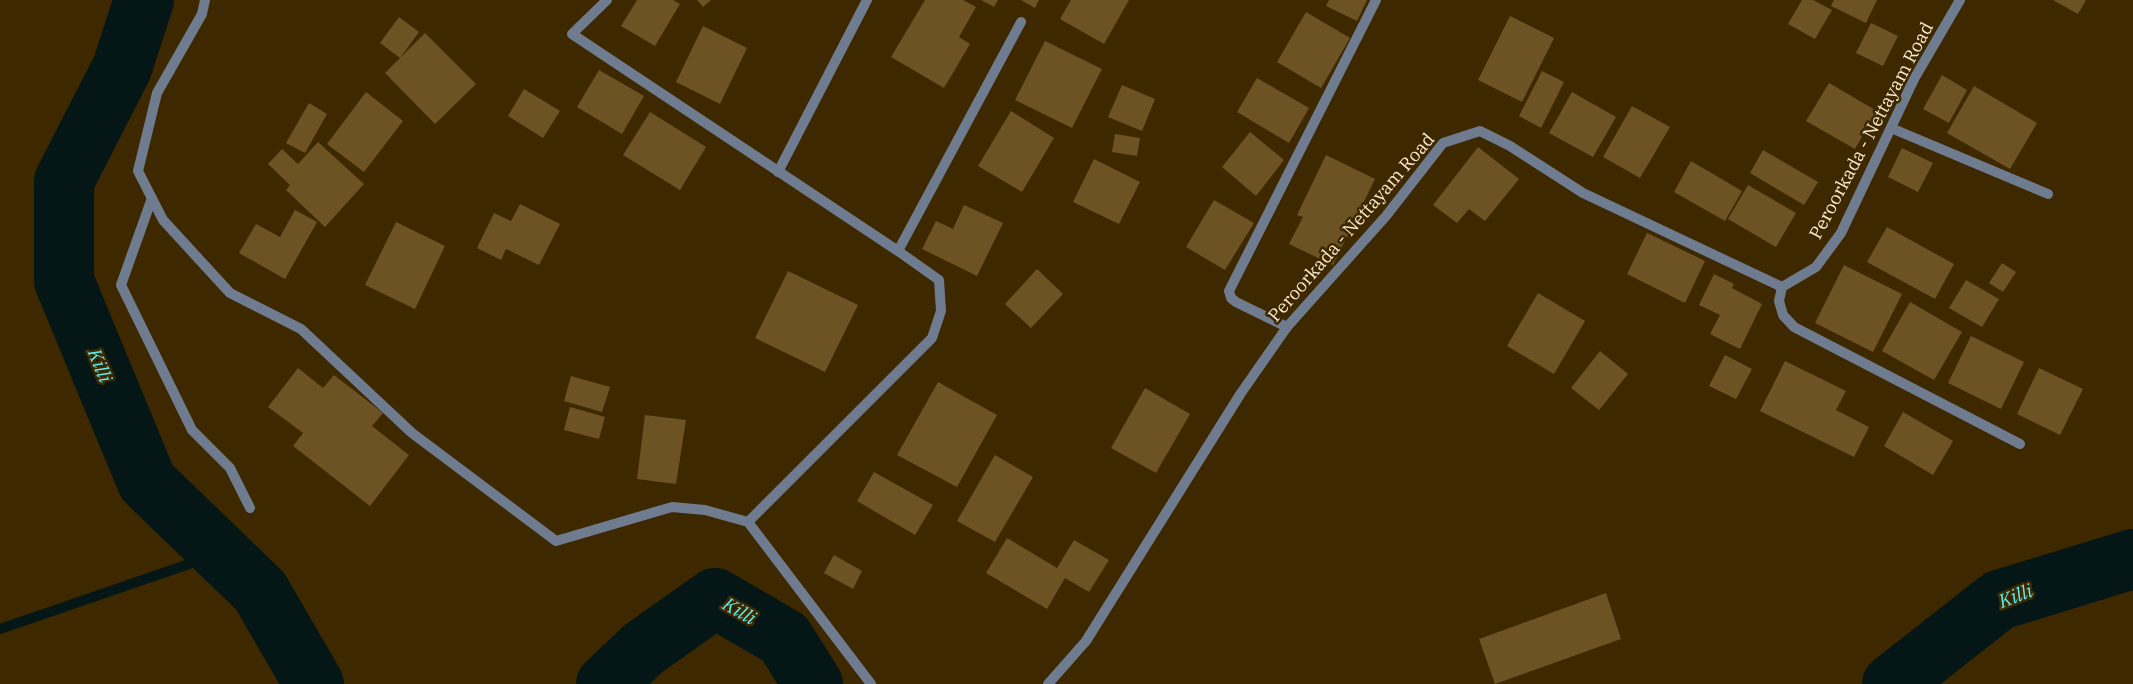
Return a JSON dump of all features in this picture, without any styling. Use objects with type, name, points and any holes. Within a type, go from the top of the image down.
[{"type":"street","points":[[205,0],[202,14],[157,93],[138,171],[163,220],[230,293],[301,329],[412,433],[556,541],[672,506],[705,510],[748,522],[871,684]]},
{"type":"street","points":[[607,0],[572,34],[898,251],[938,280],[941,311],[932,338],[748,522]]},
{"type":"street","points":[[778,172],[867,0]]},
{"type":"street","points":[[1286,327],[1236,302],[1231,298],[1230,291],[1376,0]]},
{"type":"street","name":"Peroorkada - Nettayam Road","points":[[1048,684],[1086,641],[1241,393],[1286,327],[1386,216],[1442,143],[1480,131],[1510,146],[1583,193],[1782,287],[1816,267],[1840,233],[1914,79],[1960,0]]},
{"type":"street","points":[[898,251],[1021,22]]},
{"type":"street","points":[[1892,128],[2048,194]]},
{"type":"street","points":[[152,198],[120,285],[192,430],[230,468],[250,508]]},
{"type":"street","points":[[1782,287],[1779,301],[1784,315],[1794,327],[2020,444]]},
{"type":"building","points":[[637,0],[673,0],[680,4],[655,46],[621,26]]},
{"type":"building","points":[[697,0],[711,0],[703,7]]},
{"type":"building","points":[[925,0],[963,0],[976,7],[959,37],[970,44],[944,88],[891,57]]},
{"type":"building","points":[[981,0],[998,0],[994,7]]},
{"type":"building","points":[[1021,0],[1039,0],[1035,8]]},
{"type":"building","points":[[1071,0],[1129,0],[1104,44],[1060,19]]},
{"type":"building","points":[[1329,0],[1367,0],[1357,21],[1326,6]]},
{"type":"building","points":[[1802,0],[1813,0],[1832,10],[1815,39],[1788,24]]},
{"type":"building","points":[[1834,0],[1877,0],[1866,23],[1831,6]]},
{"type":"building","points":[[2053,0],[2086,0],[2078,14]]},
{"type":"building","points":[[1306,12],[1350,38],[1321,88],[1277,62]]},
{"type":"building","points":[[1510,16],[1554,38],[1522,102],[1478,80]]},
{"type":"building","points":[[399,17],[419,32],[400,58],[380,43]]},
{"type":"building","points":[[1871,23],[1898,36],[1883,66],[1856,53]]},
{"type":"building","points":[[703,26],[747,48],[720,104],[676,82]]},
{"type":"building","points":[[425,33],[476,84],[435,124],[385,73]]},
{"type":"building","points":[[1045,41],[1102,69],[1072,128],[1015,100]]},
{"type":"building","points":[[599,70],[644,96],[622,134],[577,107]]},
{"type":"building","points":[[1542,71],[1564,82],[1541,128],[1519,116]]},
{"type":"building","points":[[1942,75],[1967,90],[1949,123],[1923,109]]},
{"type":"building","points":[[1257,78],[1309,108],[1289,143],[1237,112]]},
{"type":"building","points":[[1829,83],[1877,111],[1855,149],[1806,121]]},
{"type":"building","points":[[1122,85],[1155,99],[1142,131],[1108,117]]},
{"type":"building","points":[[1974,86],[2037,123],[2010,169],[1947,133]]},
{"type":"building","points":[[524,89],[560,111],[543,138],[508,116]]},
{"type":"building","points":[[366,92],[403,121],[364,172],[327,144]]},
{"type":"building","points":[[1572,92],[1616,117],[1593,157],[1549,133]]},
{"type":"building","points":[[309,103],[327,114],[305,153],[286,143]]},
{"type":"building","points":[[1632,106],[1670,127],[1640,178],[1603,157]]},
{"type":"building","points":[[1011,111],[1054,138],[1022,192],[978,166]]},
{"type":"building","points":[[650,112],[706,147],[680,190],[623,155]]},
{"type":"building","points":[[1250,132],[1284,160],[1256,196],[1222,167]]},
{"type":"building","points":[[1115,134],[1140,138],[1137,156],[1112,152]]},
{"type":"building","points":[[318,142],[364,184],[325,227],[286,190],[290,185],[268,164],[282,149],[298,164]]},
{"type":"building","points":[[1478,147],[1519,179],[1485,221],[1469,209],[1457,223],[1433,205]]},
{"type":"building","points":[[1902,148],[1933,163],[1918,192],[1888,177]]},
{"type":"building","points":[[1763,150],[1818,182],[1804,205],[1750,173]]},
{"type":"building","points":[[1326,155],[1375,179],[1333,265],[1289,244],[1303,217],[1297,215]]},
{"type":"building","points":[[1094,159],[1140,182],[1119,224],[1073,202]]},
{"type":"building","points":[[1691,161],[1742,191],[1725,221],[1674,192]]},
{"type":"building","points":[[1748,185],[1796,213],[1776,247],[1728,219]]},
{"type":"building","points":[[1214,200],[1254,223],[1225,270],[1186,247]]},
{"type":"building","points":[[520,204],[560,224],[539,265],[506,249],[501,260],[477,248],[494,213],[511,221]]},
{"type":"building","points":[[964,205],[1003,223],[977,276],[922,249],[936,221],[953,229]]},
{"type":"building","points":[[295,210],[317,222],[285,279],[239,253],[256,224],[280,237]]},
{"type":"building","points":[[396,222],[445,246],[415,309],[365,285]]},
{"type":"building","points":[[1887,227],[1954,264],[1935,299],[1867,262]]},
{"type":"building","points":[[1647,233],[1705,261],[1685,303],[1627,274]]},
{"type":"building","points":[[2002,263],[2016,272],[2003,292],[1989,283]]},
{"type":"building","points":[[1844,265],[1902,294],[1873,352],[1815,323]]},
{"type":"building","points":[[1037,269],[1063,294],[1031,328],[1005,304]]},
{"type":"building","points":[[788,271],[858,305],[825,372],[755,338]]},
{"type":"building","points":[[1714,274],[1734,284],[1732,288],[1762,304],[1740,349],[1710,334],[1720,315],[1699,305]]},
{"type":"building","points":[[1966,280],[1999,299],[1982,327],[1949,308]]},
{"type":"building","points":[[1538,293],[1585,321],[1554,374],[1507,346]]},
{"type":"building","points":[[1910,302],[1962,332],[1934,380],[1882,351]]},
{"type":"building","points":[[1971,336],[2024,362],[2001,409],[1948,383]]},
{"type":"building","points":[[1600,351],[1628,374],[1599,410],[1571,388]]},
{"type":"building","points":[[1725,355],[1752,369],[1736,399],[1709,386]]},
{"type":"building","points":[[1785,361],[1846,391],[1836,410],[1869,427],[1854,457],[1760,411]]},
{"type":"building","points":[[298,368],[323,388],[334,375],[383,413],[372,426],[409,455],[370,506],[293,446],[303,433],[268,407]]},
{"type":"building","points":[[2039,368],[2083,389],[2060,435],[2017,414]]},
{"type":"building","points":[[571,376],[610,387],[602,412],[564,401]]},
{"type":"building","points":[[938,382],[997,415],[957,487],[897,455]]},
{"type":"building","points":[[1145,388],[1190,414],[1156,473],[1111,448]]},
{"type":"building","points":[[570,407],[605,417],[599,439],[564,430]]},
{"type":"building","points":[[1903,412],[1953,441],[1933,475],[1884,446]]},
{"type":"building","points":[[645,415],[686,420],[676,484],[637,479]]},
{"type":"building","points":[[995,455],[1033,477],[995,542],[957,521]]},
{"type":"building","points":[[874,472],[933,505],[915,535],[857,501]]},
{"type":"building","points":[[1007,538],[1057,568],[1074,540],[1109,560],[1089,592],[1065,578],[1047,609],[986,573]]},
{"type":"building","points":[[834,555],[862,571],[853,589],[824,573]]},
{"type":"building","points":[[1606,593],[1621,639],[1495,684],[1479,639]]},
{"type":"waterway","name":"Killi","points":[[144,0],[122,68],[64,181],[64,281],[147,482],[260,591],[314,684]]},
{"type":"waterway","points":[[0,629],[221,553]]},
{"type":"waterway","name":"Killi","points":[[1892,684],[1999,600],[2133,559]]},
{"type":"waterway","name":"Killi","points":[[606,684],[643,649],[715,598],[784,638],[813,684]]}]
